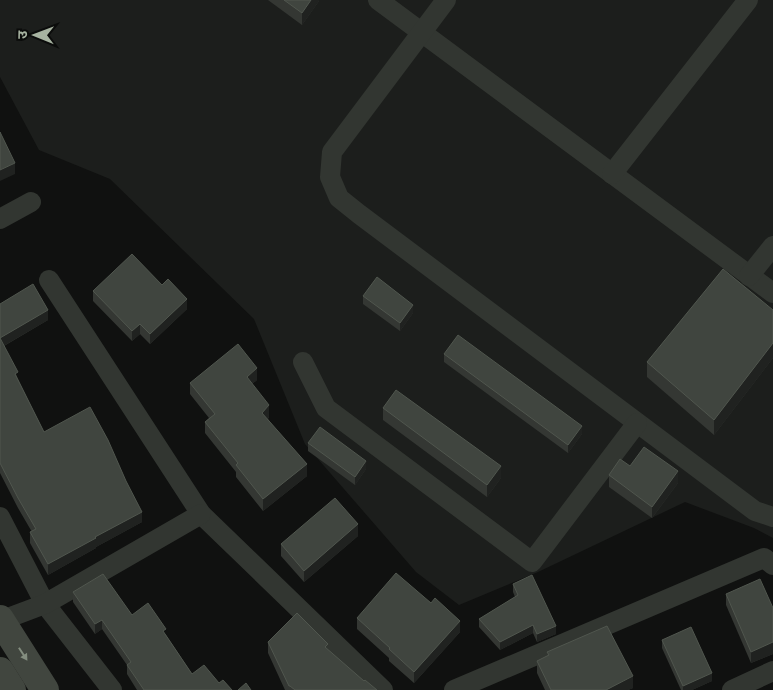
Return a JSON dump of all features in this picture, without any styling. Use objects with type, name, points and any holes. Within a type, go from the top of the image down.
[{"type":"main road","points":[[0,620],[45,690]]},
{"type":"main road","points":[[0,671],[12,690]]},
{"type":"street","points":[[378,0],[773,293]]},
{"type":"street","points":[[446,0],[332,152],[330,178],[339,198],[755,511],[773,517]]},
{"type":"street","points":[[612,174],[748,0]]},
{"type":"street","points":[[0,219],[32,202]]},
{"type":"street","points":[[749,276],[773,246]]},
{"type":"street","points":[[49,280],[201,514],[383,690]]},
{"type":"street","points":[[303,362],[326,408],[532,562],[637,423]]},
{"type":"street","points":[[0,620],[45,604],[201,514]]},
{"type":"street","points":[[0,517],[45,604],[112,690]]},
{"type":"street","points":[[454,690],[764,558],[773,565]]},
{"type":"street","points":[[732,690],[768,679]]},
{"type":"shaded area","points":[[0,0],[773,0],[773,538],[754,528],[685,502],[538,572],[459,605],[416,572],[305,444],[254,319],[110,179],[39,150],[0,77]]},
{"type":"building","points":[[284,0],[311,0],[302,13]]},
{"type":"building","points":[[0,132],[15,163],[0,170]]},
{"type":"building","points":[[132,254],[162,285],[168,279],[187,299],[150,334],[140,324],[132,331],[93,291]]},
{"type":"building","points":[[723,269],[773,310],[773,343],[714,420],[647,362]]},
{"type":"building","points":[[377,277],[413,305],[400,323],[363,296]]},
{"type":"building","points":[[33,284],[48,310],[0,338],[0,304]]},
{"type":"building","points":[[458,335],[582,426],[568,445],[444,354]]},
{"type":"building","points":[[0,338],[18,372],[15,374],[44,432],[90,407],[142,512],[48,564],[30,532],[36,529],[0,463]]},
{"type":"building","points":[[238,344],[257,368],[247,377],[269,405],[262,413],[307,464],[263,499],[236,465],[238,463],[205,422],[215,414],[190,383]]},
{"type":"building","points":[[396,390],[501,466],[487,485],[383,408]]},
{"type":"building","points":[[320,427],[366,461],[355,477],[308,443]]},
{"type":"building","points":[[644,447],[678,471],[652,507],[609,475],[620,459],[630,466]]},
{"type":"building","points":[[335,498],[358,524],[304,571],[281,544]]},
{"type":"building","points":[[396,573],[431,603],[435,598],[460,621],[414,672],[357,618]]},
{"type":"building","points":[[103,574],[132,615],[148,603],[166,629],[163,631],[192,674],[204,665],[219,683],[223,680],[232,690],[144,690],[127,665],[131,662],[102,620],[95,624],[73,592]]},
{"type":"building","points":[[532,575],[556,626],[537,634],[533,625],[500,642],[479,619],[518,595],[513,584]]},
{"type":"building","points":[[760,579],[773,608],[773,642],[751,652],[726,594]]},
{"type":"building","points":[[297,613],[328,644],[325,647],[377,690],[295,690],[289,686],[268,642]]},
{"type":"building","points":[[607,626],[633,676],[606,690],[551,690],[537,661],[549,655],[547,652]]},
{"type":"building","points":[[691,627],[712,673],[683,686],[662,640]]},
{"type":"building","points":[[246,683],[251,690],[238,690]]}]
